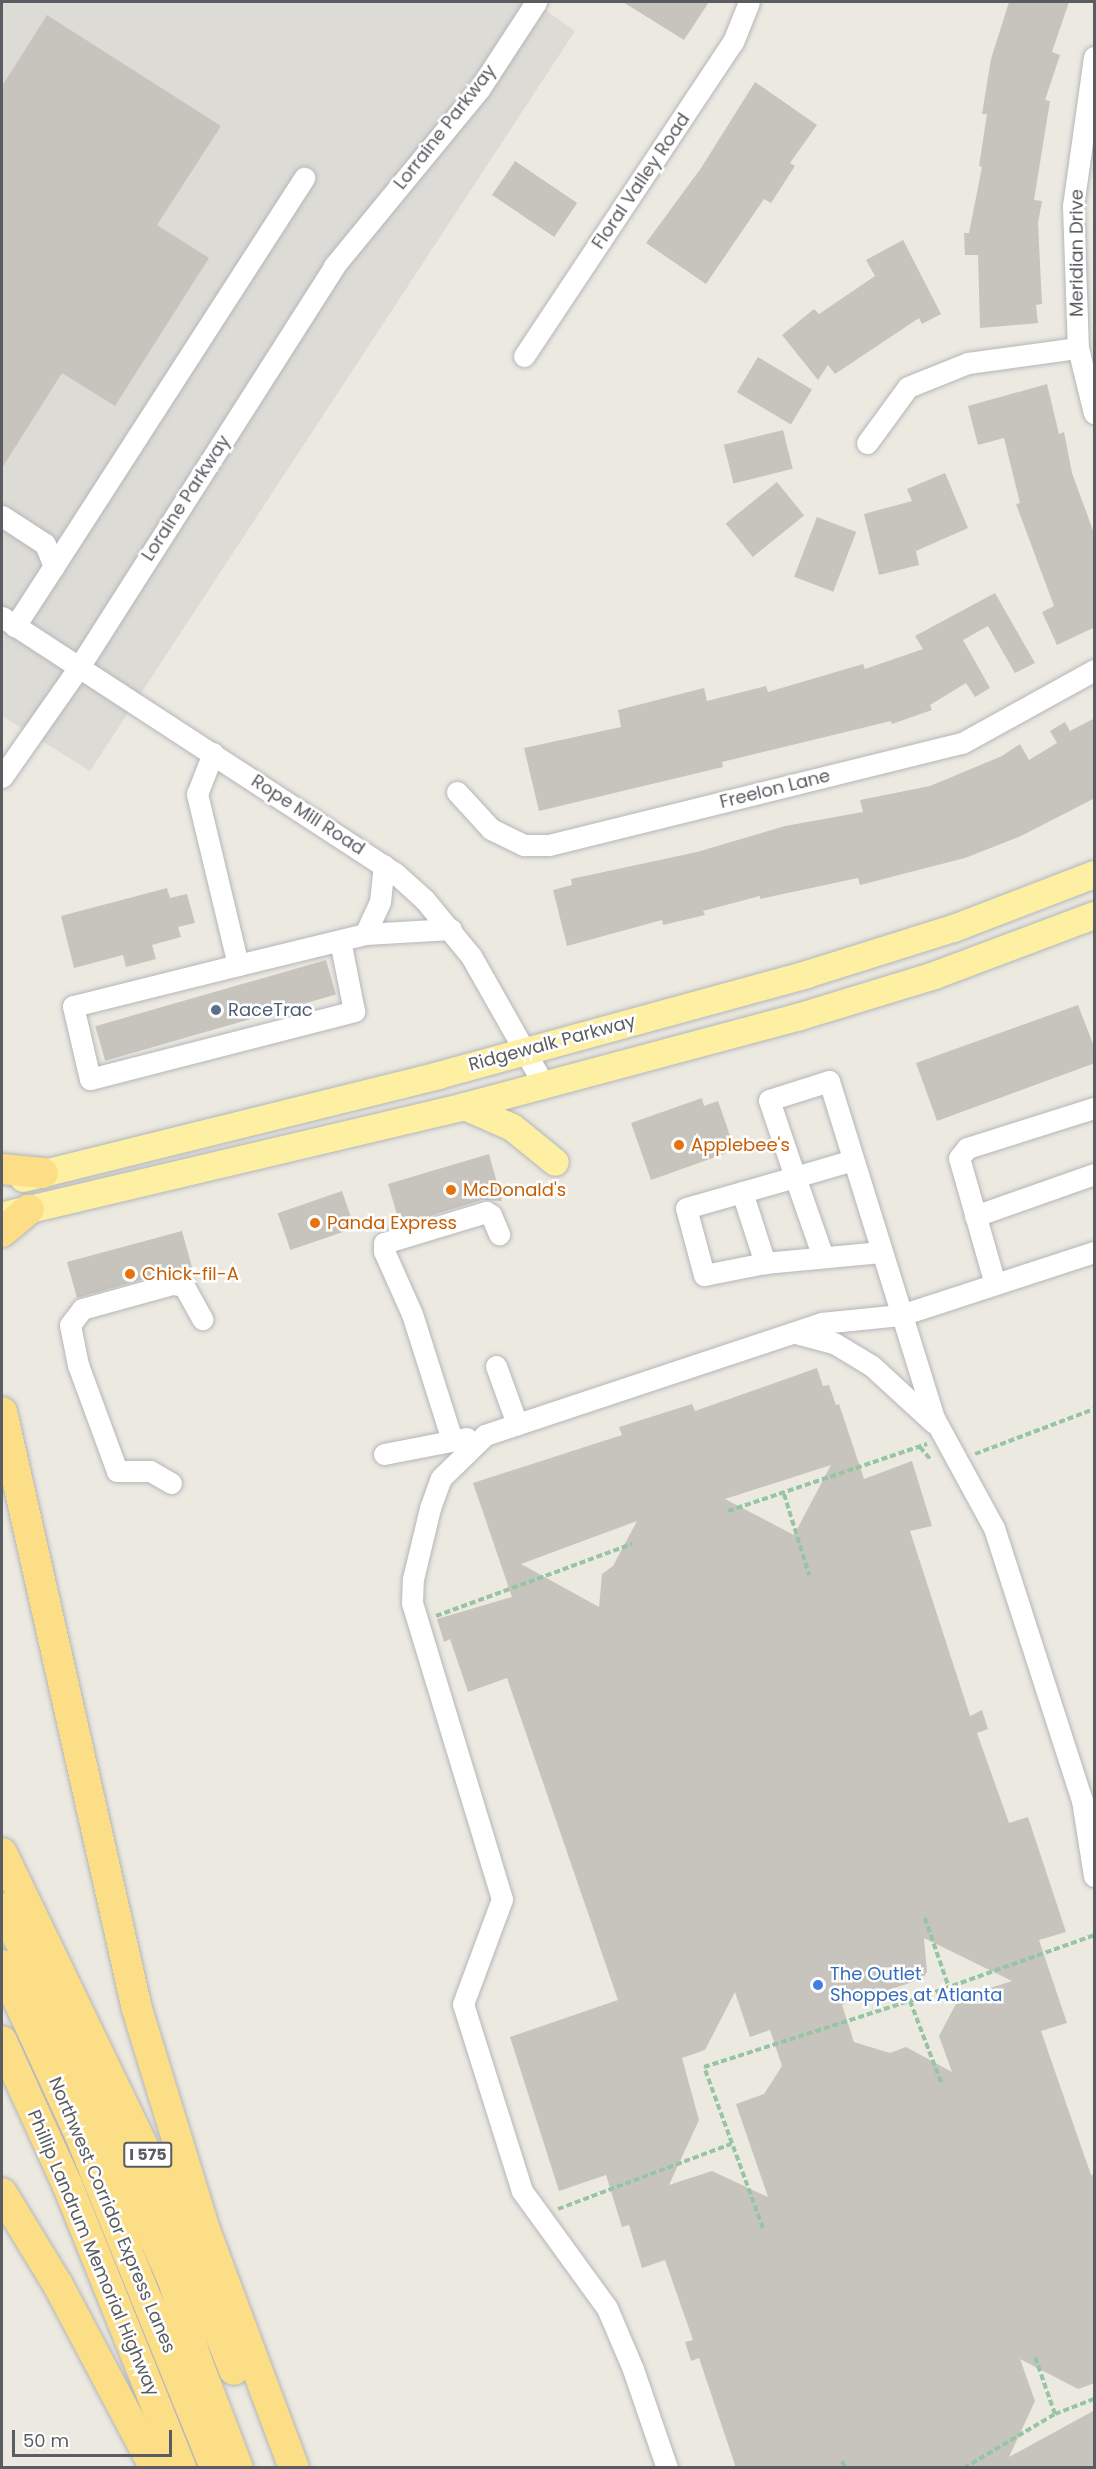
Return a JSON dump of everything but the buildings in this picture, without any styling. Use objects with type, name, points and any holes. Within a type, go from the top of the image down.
[{"type":"highway","points":[[2,1170],[43,1173]]},
{"type":"highway","points":[[2,1232],[15,1212]]},
{"type":"highway","points":[[2,1412],[137,2008],[205,2230],[294,2468]]},
{"type":"highway","name":"I 575","points":[[2,1853],[163,2188],[272,2468]]},
{"type":"highway","points":[[2,1908],[38,1976],[173,2280],[196,2358],[238,2468]]},
{"type":"highway","name":"Northwest Corridor Express Lanes","points":[[2,1965],[80,2135],[215,2468]]},
{"type":"highway","name":"Phillip Landrum Memorial Highway","points":[[2,2041],[67,2184],[181,2468]]},
{"type":"highway","points":[[2,2193],[58,2285],[155,2468]]},
{"type":"main road","name":"Ridgewalk Parkway","points":[[2,1184],[527,1051],[865,956],[1095,874]]},
{"type":"main road","points":[[15,1212],[464,1106],[868,996],[1095,915]]},
{"type":"main road","points":[[464,1106],[512,1127],[555,1162]]},
{"type":"street","name":"Lorraine Parkway","points":[[371,221],[480,88],[536,2]]},
{"type":"street","name":"Floral Valley Road","points":[[524,356],[733,42],[749,2]]},
{"type":"street","name":"Meridian Drive","points":[[1095,57],[1073,206],[1078,348],[1095,413]]},
{"type":"street","points":[[8,622],[54,566],[304,178]]},
{"type":"street","name":"Loraine Parkway","points":[[2,777],[79,667],[334,266],[371,221]]},
{"type":"street","points":[[867,443],[908,387],[968,363],[1078,348]]},
{"type":"street","points":[[2,516],[45,544],[54,566]]},
{"type":"street","name":"Rope Mill Road","points":[[8,622],[384,866],[424,899],[451,929],[527,1051],[544,1085]]},
{"type":"street","name":"Freelon Lane","points":[[457,792],[491,829],[524,845],[549,845],[962,743],[1095,670]]},
{"type":"street","points":[[213,753],[196,794],[238,965]]},
{"type":"street","points":[[365,934],[380,902],[384,866]]},
{"type":"street","points":[[340,940],[354,1011],[90,1079],[73,1006],[238,965],[340,940],[365,934],[451,929]]},
{"type":"street","points":[[823,1257],[769,1100],[829,1081],[901,1315],[943,1434],[994,1528],[1082,1800],[1095,1875]]},
{"type":"street","points":[[995,1284],[959,1158],[968,1148],[1095,1108]]},
{"type":"street","points":[[853,1160],[686,1208],[704,1275],[765,1263],[881,1252]]},
{"type":"street","points":[[975,1216],[1095,1174]]},
{"type":"street","points":[[742,1192],[765,1263]]},
{"type":"street","points":[[452,1440],[412,1314],[384,1251],[384,1243],[486,1212],[491,1215],[499,1234]]},
{"type":"street","points":[[384,1454],[452,1440],[485,1436],[821,1323],[901,1315],[1095,1252]]},
{"type":"street","points":[[171,1483],[150,1472],[117,1471],[78,1365],[70,1325],[82,1309],[172,1284],[184,1286],[202,1319]]},
{"type":"street","points":[[796,1333],[834,1344],[872,1366],[943,1434]]},
{"type":"street","points":[[496,1366],[517,1424]]},
{"type":"street","points":[[485,1436],[441,1478],[430,1508],[413,1579],[412,1603],[501,1899],[463,2004],[522,2191],[617,2328],[667,2468]]},
{"type":"path","points":[[921,1447],[944,1476],[985,1448],[1095,1409]]},
{"type":"path","points":[[728,1511],[921,1447],[943,1434]]},
{"type":"path","points":[[784,1494],[809,1575]]},
{"type":"path","points":[[418,1622],[632,1544]]},
{"type":"path","points":[[925,1918],[948,1984]]},
{"type":"path","points":[[763,2228],[704,2067],[910,2001],[948,1984],[1095,1935]]},
{"type":"path","points":[[910,2001],[942,2085]]},
{"type":"path","points":[[538,2217],[731,2144]]},
{"type":"path","points":[[1035,2357],[1055,2415]]},
{"type":"path","points":[[964,2468],[1055,2415],[1095,2399]]},
{"type":"path","points":[[842,2461],[845,2468]]},
{"type":"shaded area","points":[[2,2],[534,2],[575,31],[90,771],[2,716]]},
{"type":"place","name":"RaceTrac","points":[[216,1010]]},
{"type":"place","name":"Applebee's","points":[[679,1145]]},
{"type":"place","name":"McDonald's","points":[[451,1190]]},
{"type":"place","name":"Panda Express","points":[[315,1223]]},
{"type":"place","name":"Chick-fil-A","points":[[130,1274]]},
{"type":"place","name":"The Outlet Shoppes at Atlanta","points":[[818,1985]]}]
